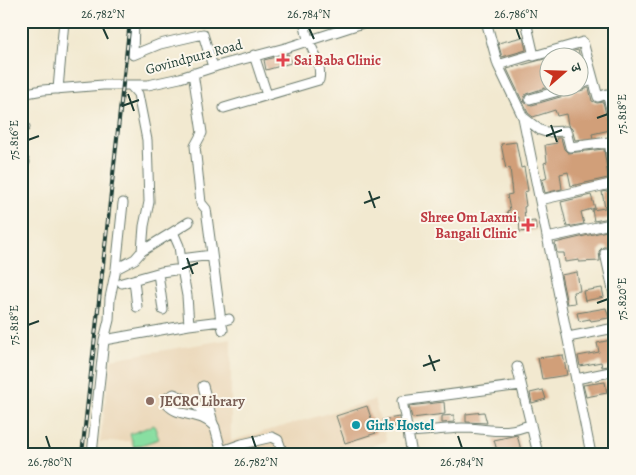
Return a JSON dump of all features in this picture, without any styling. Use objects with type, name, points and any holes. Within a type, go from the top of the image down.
[{"type":"street","points":[[58,89],[64,21]]},
{"type":"street","points":[[135,21],[133,55],[160,44],[203,34],[214,67]]},
{"type":"street","points":[[224,108],[319,80],[320,72],[317,60],[308,41],[304,21]]},
{"type":"street","name":"Govindpura Road","points":[[21,94],[102,85],[148,85],[308,41],[351,24],[370,21]]},
{"type":"street","points":[[486,21],[498,65],[523,117],[591,454]]},
{"type":"street","points":[[526,21],[534,56]]},
{"type":"street","points":[[498,65],[583,42],[598,97],[607,94],[615,122]]},
{"type":"street","points":[[254,55],[267,95]]},
{"type":"street","points":[[104,340],[189,324],[224,323],[206,209],[201,202],[195,146],[202,133],[193,73]]},
{"type":"street","points":[[588,82],[593,80]]},
{"type":"street","points":[[131,86],[138,94],[146,140],[149,202],[144,226],[142,251]]},
{"type":"street","points":[[530,99],[538,97]]},
{"type":"street","points":[[523,117],[540,130],[546,132],[566,131],[570,147],[612,140],[615,182],[540,200]]},
{"type":"street","points":[[92,454],[104,340],[109,320],[110,298],[116,269],[123,203]]},
{"type":"street","points":[[116,269],[135,259],[142,251],[188,222]]},
{"type":"street","points":[[548,238],[615,223]]},
{"type":"street","points":[[173,232],[180,246],[182,269],[188,296],[189,324]]},
{"type":"street","points":[[605,253],[612,274],[615,298]]},
{"type":"street","points":[[181,259],[212,254]]},
{"type":"street","points":[[122,283],[158,273],[182,269]]},
{"type":"street","points":[[158,273],[163,310]]},
{"type":"street","points":[[134,280],[137,307]]},
{"type":"street","points":[[568,337],[615,328]]},
{"type":"street","points":[[517,368],[538,454]]},
{"type":"street","points":[[576,379],[615,371]]},
{"type":"street","points":[[412,454],[402,401],[521,385]]},
{"type":"street","points":[[203,386],[214,423],[219,453],[242,444],[272,437],[278,440],[283,454]]},
{"type":"street","points":[[174,394],[178,396],[206,412],[214,423],[174,410],[167,404],[167,398],[174,394]]},
{"type":"street","points":[[408,432],[475,428],[496,432],[509,432],[531,424]]},
{"type":"shaded area","points":[[231,339],[231,441],[374,400],[387,441],[347,454],[139,454],[129,441],[100,442],[111,359]]},
{"type":"green space","points":[[154,425],[159,439],[134,447],[130,434]]},
{"type":"building","points":[[523,37],[526,50],[502,57],[498,43]]},
{"type":"building","points":[[288,54],[291,63],[266,70],[264,60]]},
{"type":"building","points":[[538,61],[538,90],[526,94],[524,98],[525,103],[532,105],[557,98],[588,98],[589,88],[592,101],[597,103],[603,102],[610,130],[592,134],[593,138],[575,140],[572,129],[568,125],[566,114],[557,116],[555,110],[533,117],[528,113],[507,69]]},
{"type":"building","points":[[556,138],[561,138],[564,149],[568,153],[604,149],[608,178],[571,186],[568,172],[560,174],[562,189],[545,193],[542,180],[547,178],[544,163],[547,162],[545,145],[557,143]]},
{"type":"building","points":[[516,142],[521,168],[524,167],[528,191],[524,192],[526,206],[524,207],[525,222],[535,221],[536,230],[520,232],[519,217],[509,218],[507,211],[510,210],[507,195],[512,194],[512,185],[510,168],[506,169],[501,144]]},
{"type":"building","points":[[613,190],[615,217],[594,221],[592,210],[605,208],[602,192]]},
{"type":"building","points":[[591,195],[595,208],[581,212],[584,224],[567,227],[561,202]]},
{"type":"building","points":[[615,229],[615,268],[611,251],[606,247],[599,251],[600,261],[579,262],[579,260],[565,262],[564,253],[557,253],[555,243]]},
{"type":"building","points":[[577,272],[580,291],[573,292],[575,303],[567,304],[561,275]]},
{"type":"building","points":[[602,288],[604,297],[585,301],[583,291]]},
{"type":"building","points":[[606,308],[609,318],[579,321],[577,313]]},
{"type":"building","points":[[615,339],[615,365],[602,367],[601,362],[580,366],[578,356],[599,352],[597,343]]},
{"type":"building","points":[[563,355],[567,375],[542,379],[538,358]]},
{"type":"building","points":[[605,382],[607,393],[586,397],[583,385]]},
{"type":"building","points":[[543,390],[546,399],[532,403],[530,393]]},
{"type":"building","points":[[444,402],[445,414],[412,418],[409,406]]},
{"type":"building","name":"Girls Hostel","points":[[367,406],[376,433],[345,443],[336,416]]},
{"type":"building","points":[[484,412],[487,423],[466,422],[466,414]]},
{"type":"building","points":[[454,415],[454,422],[442,423],[442,416]]},
{"type":"building","points":[[399,417],[400,425],[384,428],[382,420]]},
{"type":"building","points":[[517,435],[521,450],[507,454],[498,454],[494,440]]},
{"type":"railway","points":[[82,454],[130,21]]},
{"type":"place","name":"Sai Baba Clinic","points":[[283,60]]},
{"type":"place","name":"Shree Om Laxmi Bangali Clinic","points":[[528,225]]},
{"type":"place","name":"JECRC Library","points":[[150,401]]},
{"type":"place","name":"Girls Hostel","points":[[356,425]]}]
